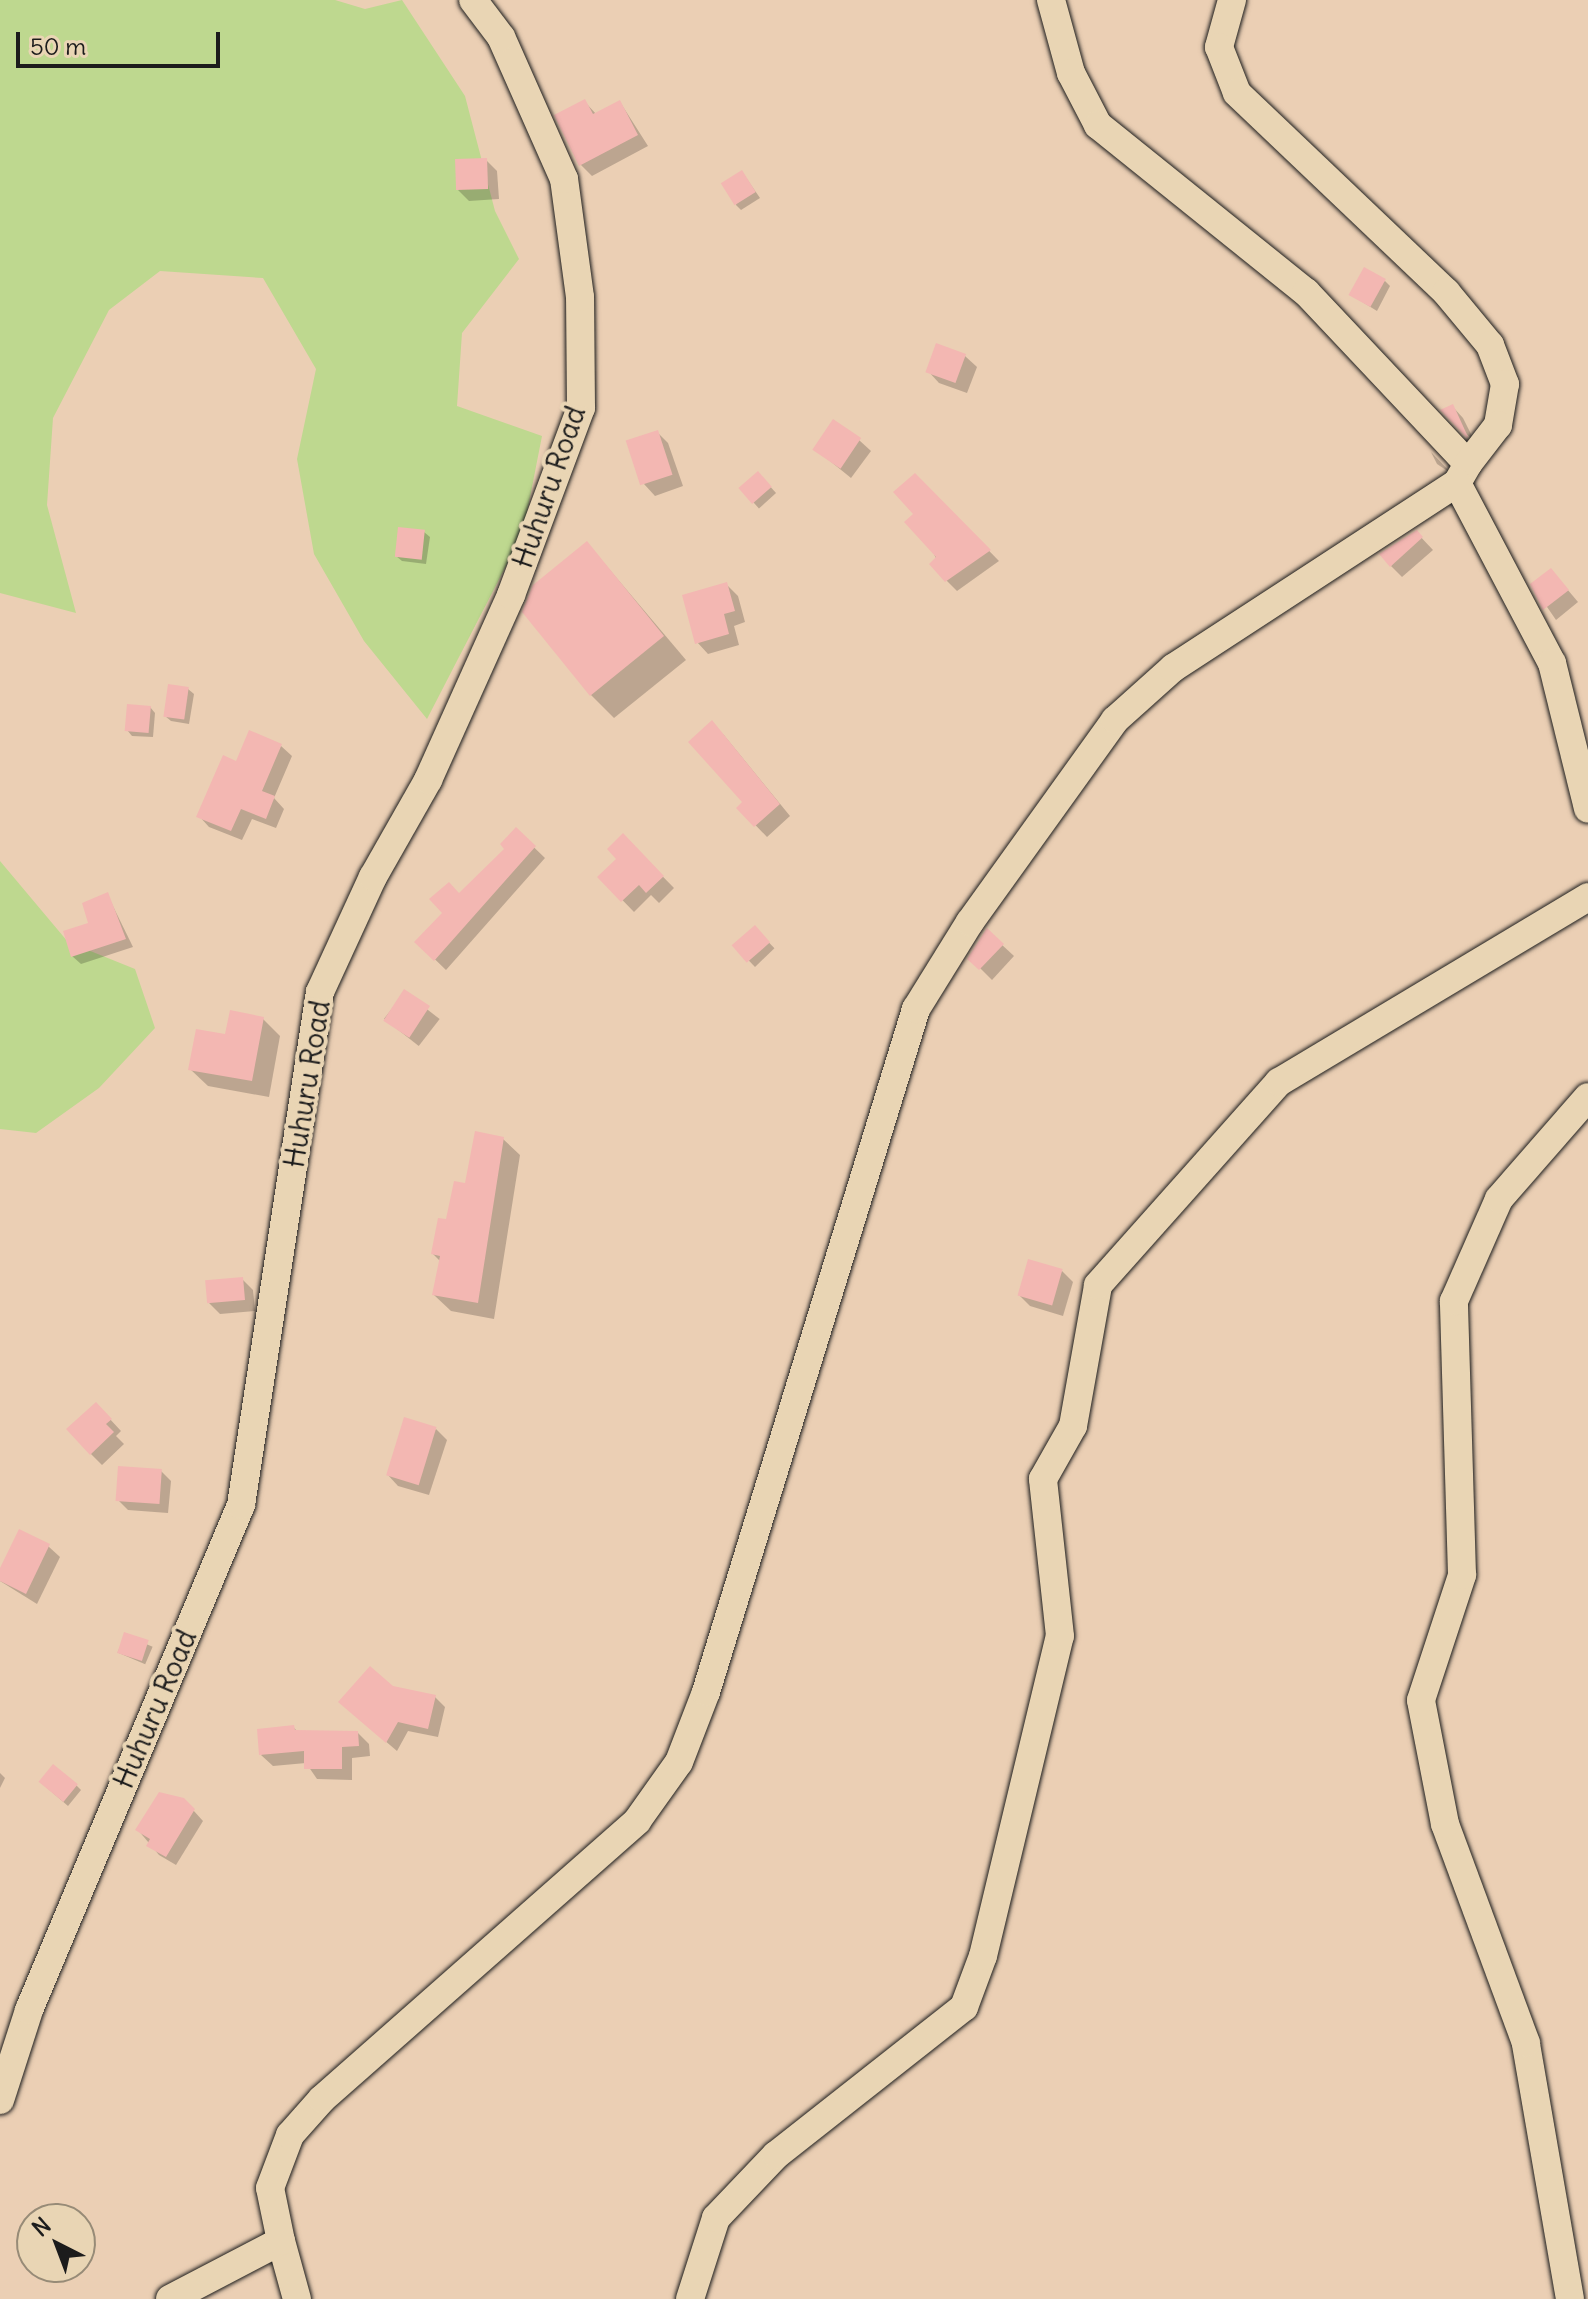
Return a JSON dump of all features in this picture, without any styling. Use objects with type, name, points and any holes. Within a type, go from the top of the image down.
[{"type":"street","name":"Huhuru Road","points":[[0,2100],[29,2010],[241,1505],[320,992],[373,877],[428,780],[511,595],[581,408],[580,297],[564,179],[501,37],[473,0]]},
{"type":"street","points":[[1051,0],[1071,73],[1098,125],[1306,292],[1462,474],[1552,663],[1588,809]]},
{"type":"street","points":[[297,2299],[270,2188],[290,2135],[322,2099],[637,1821],[679,1762],[706,1692],[916,1009],[970,922],[1115,720],[1173,668],[1462,474],[1498,425],[1505,384],[1490,345],[1446,292],[1237,93],[1219,47],[1232,0]]},
{"type":"street","points":[[690,2299],[716,2218],[776,2155],[964,2007],[983,1956],[1060,1636],[1043,1479],[1073,1426],[1098,1285],[1279,1082],[1588,897]]},
{"type":"street","points":[[1570,2299],[1526,2043],[1445,1824],[1421,1700],[1462,1575],[1454,1301],[1499,1199],[1588,1097]]},
{"type":"street","points":[[170,2299],[281,2241]]},
{"type":"green space","points":[[0,0],[335,0],[365,9],[402,0],[465,96],[495,211],[519,259],[462,333],[457,406],[542,436],[523,533],[427,719],[364,641],[314,554],[297,459],[316,369],[263,278],[160,271],[109,310],[53,418],[47,505],[76,613],[0,593]]},
{"type":"green space","points":[[0,861],[68,942],[135,969],[155,1028],[99,1088],[36,1133],[0,1129]]},
{"type":"building","points":[[585,99],[593,114],[620,100],[638,135],[579,166],[554,115]]},
{"type":"building","points":[[487,158],[488,189],[456,190],[455,159]]},
{"type":"building","points":[[742,170],[756,192],[735,205],[721,183]]},
{"type":"building","points":[[1364,267],[1386,279],[1370,307],[1348,295]]},
{"type":"building","points":[[936,343],[966,354],[955,383],[925,372]]},
{"type":"building","points":[[1453,404],[1468,437],[1467,438],[1440,410]]},
{"type":"building","points":[[833,419],[861,438],[840,469],[812,450]]},
{"type":"building","points":[[658,430],[673,475],[640,485],[626,441]]},
{"type":"building","points":[[758,471],[772,487],[752,504],[738,488]]},
{"type":"building","points":[[915,473],[991,550],[945,582],[929,564],[936,557],[904,522],[913,514],[893,492]]},
{"type":"building","points":[[398,527],[425,530],[422,560],[395,557]]},
{"type":"building","points":[[1417,530],[1423,537],[1390,567],[1379,554]]},
{"type":"building","points":[[587,541],[664,636],[590,696],[522,612],[533,585]]},
{"type":"building","points":[[1551,568],[1569,590],[1543,610],[1530,584]]},
{"type":"building","points":[[727,582],[735,611],[724,614],[729,634],[695,644],[682,595]]},
{"type":"building","points":[[168,684],[189,687],[184,720],[163,717]]},
{"type":"building","points":[[127,704],[151,706],[149,733],[125,731]]},
{"type":"building","points":[[712,720],[780,804],[754,827],[736,808],[742,802],[688,742]]},
{"type":"building","points":[[249,730],[282,744],[262,791],[275,796],[266,819],[241,809],[231,831],[196,817],[223,755],[236,761]]},
{"type":"building","points":[[516,827],[536,846],[434,961],[414,942],[442,913],[429,899],[449,882],[459,893],[504,849],[500,844]]},
{"type":"building","points":[[623,833],[664,876],[646,893],[639,885],[621,902],[597,877],[616,859],[607,849]]},
{"type":"building","points":[[108,892],[126,939],[71,957],[63,931],[88,923],[82,903]]},
{"type":"building","points":[[755,925],[770,942],[747,963],[732,945]]},
{"type":"building","points":[[987,928],[1004,944],[979,970],[967,959]]},
{"type":"building","points":[[404,989],[430,1006],[409,1038],[383,1021]]},
{"type":"building","points":[[230,1010],[264,1017],[252,1081],[188,1070],[196,1029],[225,1034]]},
{"type":"building","points":[[475,1131],[504,1137],[478,1303],[432,1295],[440,1256],[431,1254],[438,1218],[446,1219],[454,1181],[465,1183]]},
{"type":"building","points":[[1028,1259],[1063,1269],[1052,1305],[1018,1296]]},
{"type":"building","points":[[243,1277],[245,1300],[207,1303],[205,1280]]},
{"type":"building","points":[[96,1402],[112,1419],[106,1424],[114,1432],[90,1455],[66,1429]]},
{"type":"building","points":[[404,1417],[437,1427],[419,1485],[386,1475]]},
{"type":"building","points":[[118,1466],[162,1469],[159,1504],[116,1501]]},
{"type":"building","points":[[19,1529],[50,1544],[26,1594],[0,1581],[0,1568]]},
{"type":"building","points":[[124,1632],[149,1640],[142,1661],[117,1653]]},
{"type":"building","points":[[370,1666],[393,1686],[436,1695],[428,1729],[398,1722],[386,1743],[338,1702]]},
{"type":"building","points":[[294,1725],[295,1730],[358,1731],[359,1746],[342,1747],[342,1769],[304,1769],[304,1751],[259,1755],[257,1729]]},
{"type":"building","points":[[53,1764],[78,1784],[63,1802],[39,1782]]},
{"type":"building","points":[[159,1792],[184,1798],[195,1809],[166,1857],[146,1846],[150,1839],[135,1830]]}]
